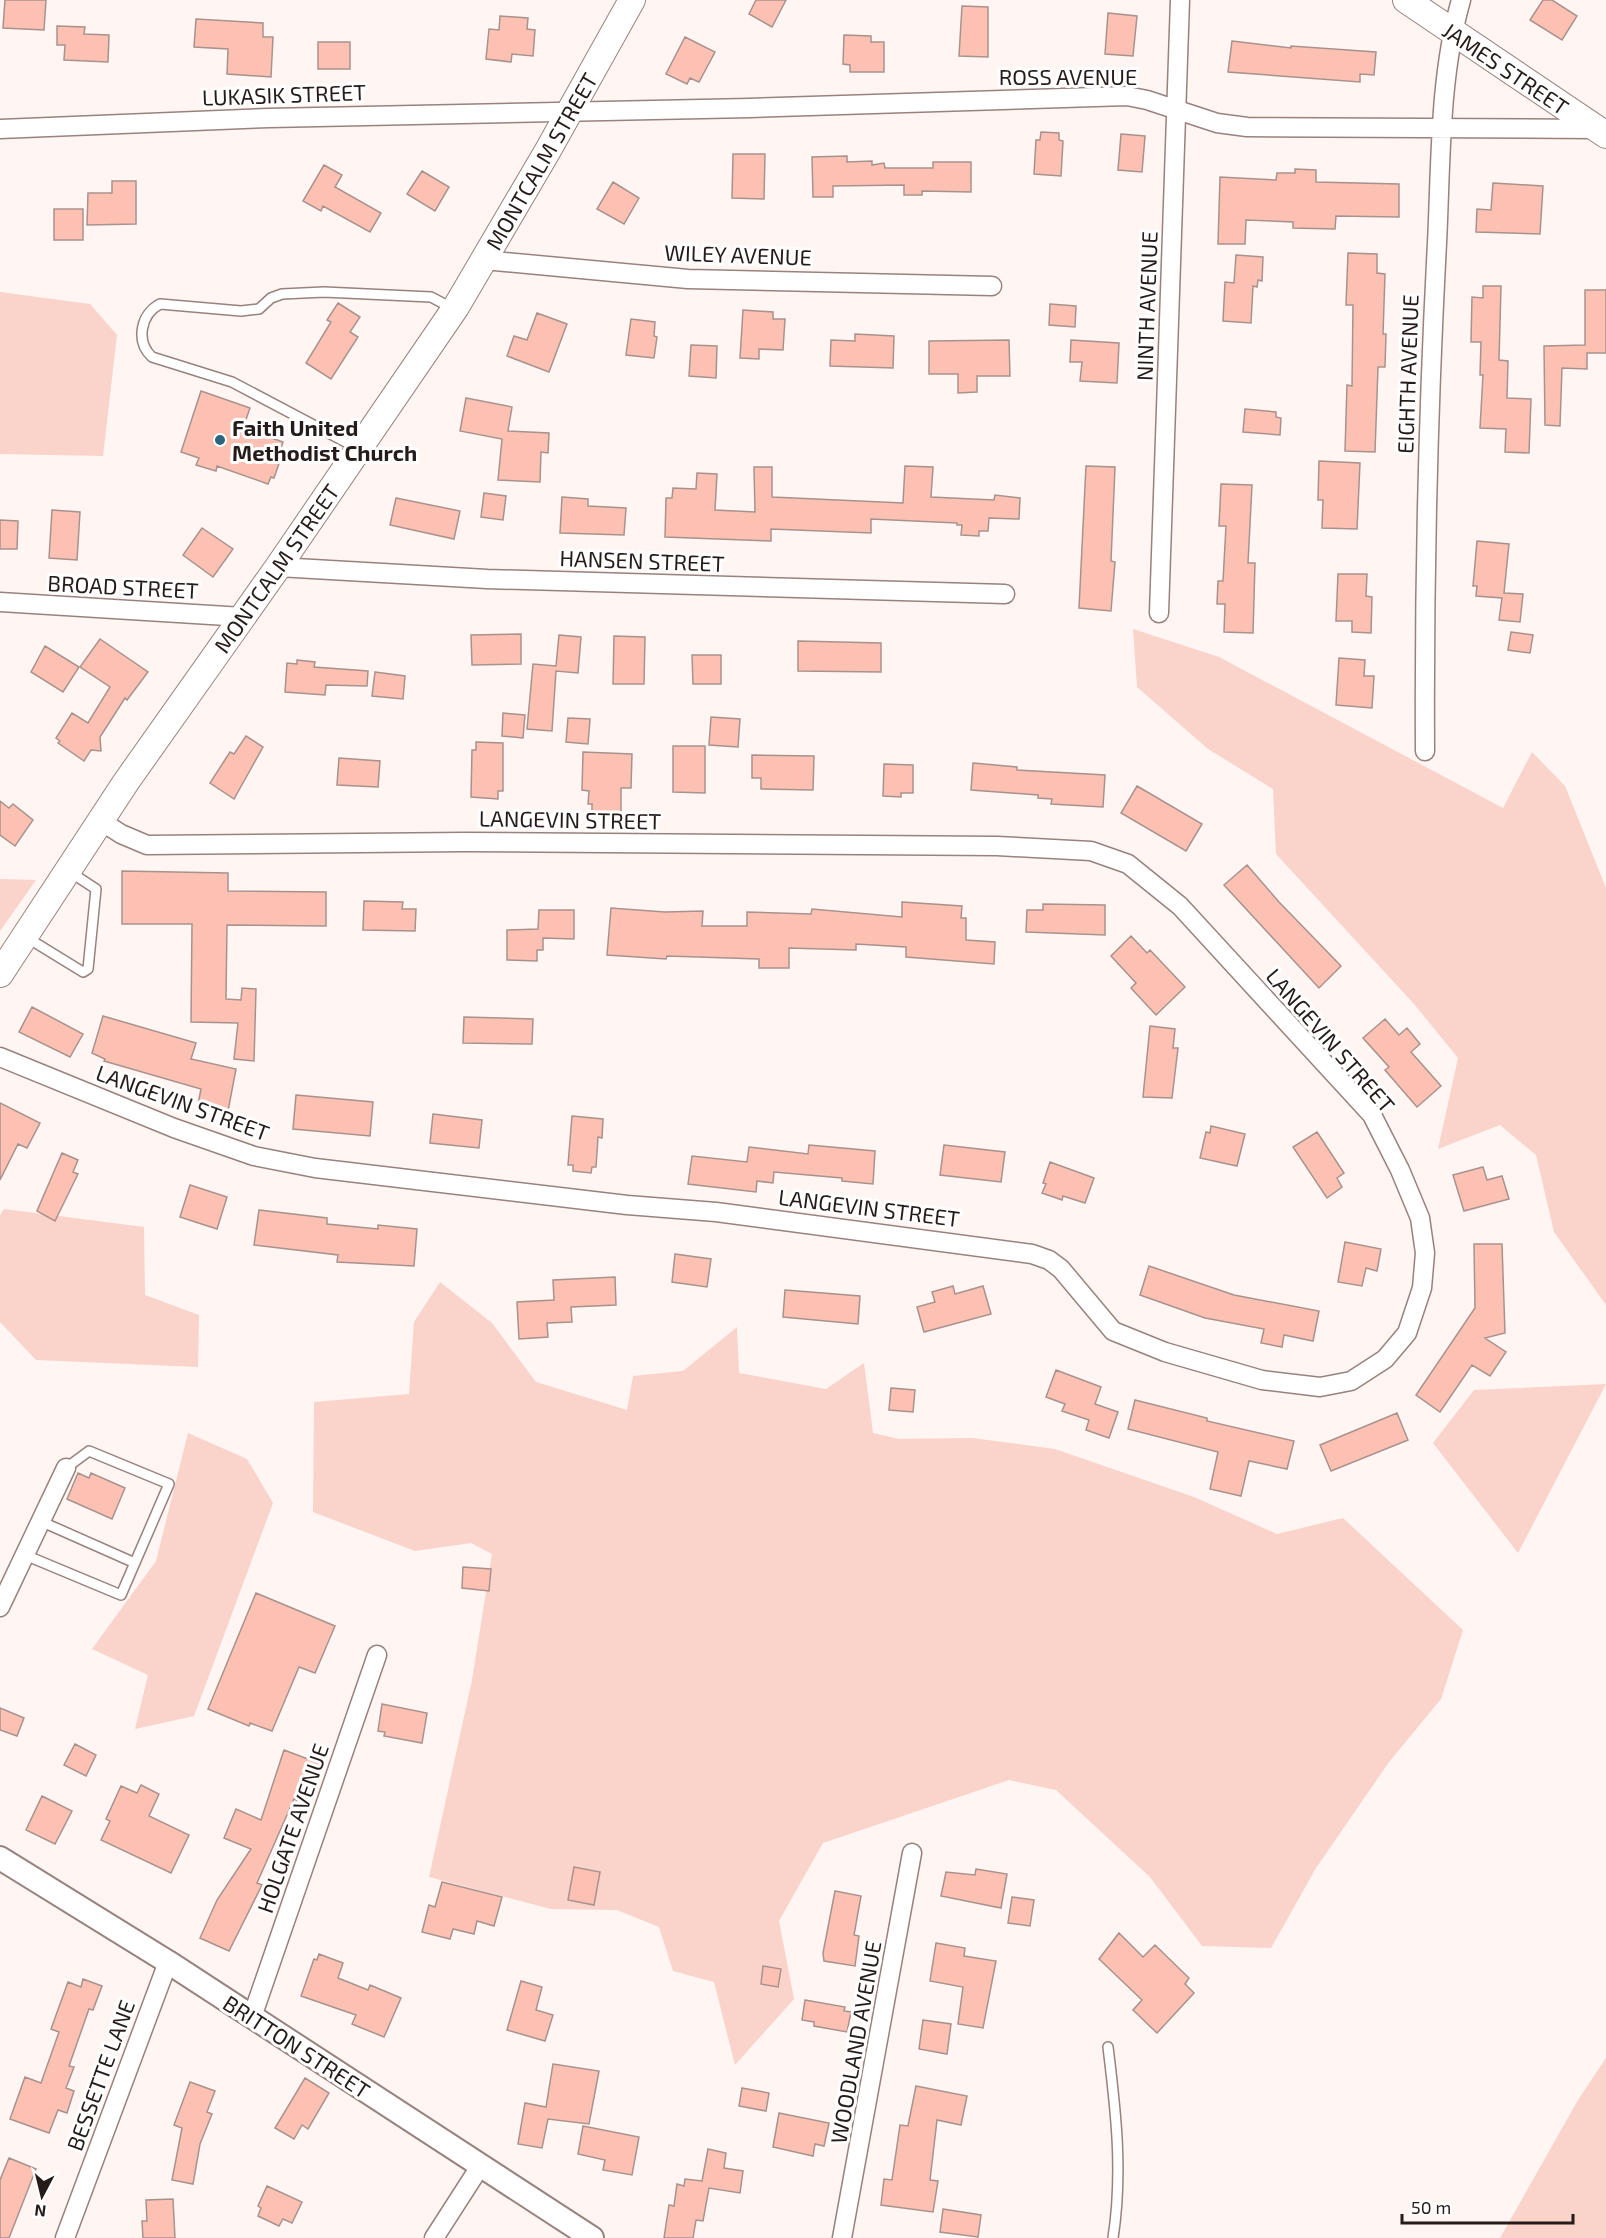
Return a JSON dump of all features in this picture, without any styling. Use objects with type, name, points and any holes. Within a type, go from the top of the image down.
[{"type":"main road","name":"MONTCALM STREET","points":[[0,974],[100,821],[279,567],[454,309],[571,111],[632,0]]},
{"type":"main road","name":"JAMES STREET","points":[[1406,0],[1603,131]]},
{"type":"street","name":"NINTH AVENUE","points":[[1159,613],[1180,0]]},
{"type":"street","name":"EIGHTH AVENUE","points":[[1425,751],[1424,574],[1443,130],[1452,32],[1461,0]]},
{"type":"street","name":"ROSS AVENUE","points":[[571,111],[1127,96],[1217,123],[1247,127],[1603,131]]},
{"type":"street","name":"LUKASIK STREET","points":[[0,129],[269,118],[571,111]]},
{"type":"street","name":"WILEY AVENUE","points":[[484,260],[688,279],[992,286]]},
{"type":"street","name":"HANSEN STREET","points":[[279,567],[487,579],[1005,594]]},
{"type":"street","name":"BROAD STREET","points":[[0,602],[243,617]]},
{"type":"street","name":"LANGEVIN STREET","points":[[0,1058],[174,1128],[254,1156],[315,1168],[627,1205],[716,1212],[1032,1254],[1048,1260],[1061,1269],[1113,1331],[1165,1352],[1262,1380],[1320,1387],[1351,1381],[1385,1359],[1407,1334],[1422,1288],[1425,1253],[1420,1218],[1400,1170],[1371,1115],[1180,906],[1128,864],[1091,851],[997,846],[465,842],[147,845],[120,834],[100,821]]},
{"type":"street","points":[[0,1607],[66,1468]]},
{"type":"street","name":"HOLGATE AVENUE","points":[[252,2018],[377,1655]]},
{"type":"street","name":"WOODLAND AVENUE","points":[[842,2238],[912,1853]]},
{"type":"street","name":"BRITTON STREET","points":[[0,1858],[168,1962],[592,2238]]},
{"type":"street","name":"BESSETTE LANE","points":[[65,2238],[168,1962]]},
{"type":"street","points":[[434,2238],[481,2165]]},
{"type":"lane","points":[[359,449],[232,382],[152,357],[146,351],[142,338],[144,320],[150,310],[160,304],[241,311],[259,309],[271,298],[282,294],[324,292],[431,297],[454,309]]},
{"type":"lane","points":[[25,936],[83,972],[88,969],[96,889],[68,871]]},
{"type":"lane","points":[[25,1555],[121,1595],[169,1484],[89,1451],[66,1468]]},
{"type":"lane","points":[[40,1521],[135,1563]]},
{"type":"lane","points":[[1108,2047],[1119,2138],[1119,2203],[1113,2238]]},
{"type":"shaded area","points":[[0,292],[90,304],[117,335],[103,456],[0,454]]},
{"type":"shaded area","points":[[1133,629],[1219,657],[1503,808],[1532,752],[1565,786],[1606,888],[1606,1305],[1554,1232],[1536,1155],[1500,1125],[1438,1149],[1458,1058],[1414,1004],[1276,854],[1273,789],[1208,749],[1137,687]]},
{"type":"shaded area","points":[[0,879],[36,880],[0,931]]},
{"type":"shaded area","points":[[4,1209],[144,1227],[145,1295],[199,1315],[198,1367],[36,1360],[0,1322],[0,1215]]},
{"type":"shaded area","points":[[440,1282],[492,1323],[536,1382],[627,1410],[633,1376],[683,1371],[737,1327],[739,1373],[826,1389],[864,1363],[873,1433],[899,1439],[972,1438],[1055,1449],[1194,1497],[1277,1534],[1343,1518],[1463,1630],[1441,1699],[1389,1762],[1316,1868],[1271,1948],[1202,1946],[1150,1877],[1056,1790],[1009,1780],[823,1843],[779,1921],[794,1999],[735,2065],[714,1982],[673,1971],[659,1927],[617,1910],[551,1909],[429,1877],[472,1680],[492,1554],[471,1543],[415,1551],[313,1512],[314,1402],[409,1394],[414,1322]]},
{"type":"shaded area","points":[[1606,1384],[1518,1553],[1433,1443],[1474,1390]]},
{"type":"shaded area","points":[[188,1433],[247,1459],[273,1503],[194,1716],[135,1729],[148,1675],[92,1649],[156,1561]]},
{"type":"shaded area","points":[[1606,2058],[1606,2238],[1500,2238],[1578,2100]]},
{"type":"building","points":[[5,0],[46,0],[44,30],[3,28]]},
{"type":"building","points":[[756,0],[786,0],[772,27],[749,14]]},
{"type":"building","points":[[1543,0],[1552,0],[1577,16],[1562,40],[1530,20]]},
{"type":"building","points":[[962,6],[988,7],[988,57],[959,56]]},
{"type":"building","points":[[1108,13],[1137,16],[1133,56],[1105,54]]},
{"type":"building","points":[[500,16],[528,18],[527,29],[535,30],[533,56],[512,54],[511,62],[486,59],[489,29],[499,30]]},
{"type":"building","points":[[196,19],[263,23],[263,37],[273,37],[271,77],[227,74],[228,49],[194,47]]},
{"type":"building","points":[[57,26],[85,27],[84,34],[109,35],[108,62],[64,60],[65,45],[57,45]]},
{"type":"building","points":[[844,35],[871,36],[871,42],[884,42],[884,72],[850,72],[850,65],[843,64]]},
{"type":"building","points":[[685,37],[715,52],[699,82],[690,78],[687,84],[666,74]]},
{"type":"building","points":[[1232,41],[1291,48],[1291,46],[1376,52],[1374,75],[1360,74],[1360,82],[1228,72]]},
{"type":"building","points":[[318,42],[350,42],[350,69],[318,69]]},
{"type":"building","points":[[1041,132],[1059,133],[1059,140],[1063,141],[1061,176],[1034,174],[1036,140],[1040,140]]},
{"type":"building","points":[[1121,134],[1145,136],[1142,172],[1118,170]]},
{"type":"building","points":[[733,154],[765,154],[764,199],[732,198]]},
{"type":"building","points":[[847,156],[847,162],[872,161],[872,165],[884,163],[885,168],[933,168],[933,162],[971,162],[971,192],[922,191],[922,195],[904,195],[904,185],[833,186],[833,197],[813,197],[812,157]]},
{"type":"building","points":[[324,165],[342,175],[335,187],[381,213],[370,232],[323,206],[321,211],[303,201]]},
{"type":"building","points":[[1295,169],[1316,170],[1316,182],[1399,184],[1399,217],[1336,216],[1335,229],[1293,228],[1293,222],[1246,220],[1245,244],[1218,244],[1220,177],[1276,180],[1277,173],[1295,173]]},
{"type":"building","points":[[422,171],[449,187],[435,211],[407,194]]},
{"type":"building","points":[[112,181],[136,181],[136,224],[87,225],[88,193],[112,193]]},
{"type":"building","points":[[613,182],[639,198],[624,224],[597,209]]},
{"type":"building","points":[[1493,183],[1543,186],[1540,234],[1476,232],[1477,209],[1491,210]]},
{"type":"building","points":[[54,209],[83,209],[83,240],[54,240]]},
{"type":"building","points":[[1348,253],[1377,254],[1377,273],[1385,274],[1383,334],[1386,334],[1385,367],[1378,367],[1375,452],[1345,451],[1347,385],[1352,386],[1353,305],[1346,305]]},
{"type":"building","points":[[1236,255],[1263,257],[1262,281],[1258,280],[1257,287],[1253,286],[1251,323],[1223,321],[1225,282],[1234,283]]},
{"type":"building","points":[[1483,286],[1501,286],[1499,360],[1508,361],[1507,398],[1531,399],[1529,453],[1505,452],[1506,429],[1480,428],[1483,375],[1480,375],[1481,342],[1471,342],[1472,297],[1483,298]]},
{"type":"building","points":[[1585,290],[1606,290],[1606,353],[1587,353],[1587,369],[1562,368],[1560,426],[1545,425],[1544,346],[1585,345]]},
{"type":"building","points":[[338,303],[360,317],[350,332],[358,337],[331,379],[306,363],[331,322],[327,320]]},
{"type":"building","points":[[1050,304],[1076,306],[1075,327],[1049,325]]},
{"type":"building","points":[[743,310],[773,312],[773,319],[785,319],[783,350],[759,349],[759,359],[740,358]]},
{"type":"building","points":[[537,313],[567,324],[549,372],[507,356],[514,336],[527,340]]},
{"type":"building","points":[[631,319],[655,322],[654,336],[657,337],[654,358],[626,355]]},
{"type":"building","points":[[855,334],[894,336],[893,368],[830,366],[831,340],[855,341]]},
{"type":"building","points":[[1009,340],[1010,376],[977,376],[977,392],[958,393],[958,374],[929,374],[929,341]]},
{"type":"building","points":[[1071,340],[1119,343],[1117,383],[1080,381],[1082,362],[1070,362]]},
{"type":"building","points":[[691,345],[717,346],[716,378],[689,376]]},
{"type":"building","name":"Faith United Methodist Church","points":[[201,391],[250,408],[243,428],[283,442],[280,451],[283,452],[274,478],[271,477],[268,484],[217,466],[216,471],[196,465],[199,458],[181,452]]},
{"type":"building","points":[[466,398],[512,407],[508,431],[549,433],[548,453],[541,452],[540,482],[498,480],[502,439],[460,431]]},
{"type":"building","points":[[1245,409],[1276,412],[1276,417],[1281,418],[1280,435],[1243,432]]},
{"type":"building","points":[[1319,461],[1360,463],[1357,529],[1322,528],[1323,500],[1318,500]]},
{"type":"building","points":[[905,466],[933,467],[931,497],[994,500],[995,495],[1020,498],[1019,519],[989,518],[988,531],[979,531],[979,536],[961,535],[962,525],[957,525],[957,523],[871,519],[871,533],[771,529],[771,541],[665,537],[666,498],[672,498],[673,488],[696,489],[697,473],[717,474],[715,510],[755,512],[754,467],[772,467],[772,497],[903,503]]},
{"type":"building","points":[[1086,466],[1115,467],[1111,561],[1115,562],[1111,611],[1079,608]]},
{"type":"building","points":[[1221,484],[1252,485],[1248,563],[1255,563],[1253,633],[1224,632],[1225,604],[1217,604],[1218,581],[1223,581],[1226,526],[1219,526]]},
{"type":"building","points":[[484,493],[506,496],[503,520],[481,517]]},
{"type":"building","points":[[562,497],[588,499],[588,506],[626,508],[624,535],[560,533]]},
{"type":"building","points":[[396,498],[460,511],[454,539],[390,525]]},
{"type":"building","points":[[52,510],[80,512],[77,560],[49,558]]},
{"type":"building","points":[[0,520],[18,521],[17,549],[0,549]]},
{"type":"building","points":[[202,528],[233,549],[213,577],[183,555]]},
{"type":"building","points":[[1477,541],[1509,544],[1504,593],[1523,594],[1520,622],[1499,620],[1502,598],[1476,596],[1477,586],[1473,586]]},
{"type":"building","points":[[1338,574],[1367,574],[1366,596],[1372,597],[1371,633],[1352,632],[1352,621],[1336,621]]},
{"type":"building","points":[[1511,632],[1533,635],[1530,653],[1508,650]]},
{"type":"building","points":[[521,634],[521,664],[472,665],[471,635]]},
{"type":"building","points":[[559,635],[581,637],[578,673],[556,671],[552,731],[527,729],[533,664],[556,666]]},
{"type":"building","points":[[614,636],[645,637],[644,684],[613,684]]},
{"type":"building","points":[[100,639],[148,672],[127,700],[125,698],[100,737],[101,751],[91,750],[84,761],[58,743],[60,741],[56,738],[72,713],[88,723],[110,687],[80,667]]},
{"type":"building","points":[[798,641],[881,643],[881,672],[798,671]]},
{"type":"building","points":[[45,646],[79,667],[63,692],[31,672]]},
{"type":"building","points":[[692,655],[721,655],[721,684],[693,684]]},
{"type":"building","points":[[1339,658],[1365,660],[1364,676],[1374,676],[1372,708],[1336,705]]},
{"type":"building","points":[[297,660],[315,662],[314,667],[368,671],[367,686],[326,685],[325,695],[285,692],[287,663],[297,664]]},
{"type":"building","points":[[375,672],[405,676],[403,699],[372,696]]},
{"type":"building","points":[[503,713],[525,715],[523,738],[502,736]]},
{"type":"building","points":[[711,717],[740,719],[738,747],[709,745]]},
{"type":"building","points":[[568,718],[590,719],[588,744],[566,742]]},
{"type":"building","points":[[246,736],[263,747],[234,799],[210,783],[230,752],[234,754]]},
{"type":"building","points":[[476,742],[503,743],[503,791],[498,791],[498,799],[471,797],[472,750],[476,750]]},
{"type":"building","points":[[673,746],[705,746],[705,793],[673,792]]},
{"type":"building","points":[[583,752],[632,754],[631,788],[621,788],[621,812],[592,811],[592,804],[588,804],[589,791],[582,790]]},
{"type":"building","points":[[752,755],[814,756],[813,790],[761,789],[761,778],[752,778]]},
{"type":"building","points":[[339,758],[380,761],[378,787],[337,785]]},
{"type":"building","points":[[973,763],[1017,767],[1017,770],[1105,775],[1103,807],[1051,804],[1052,799],[1038,798],[1038,795],[971,790]]},
{"type":"building","points":[[884,764],[913,765],[913,793],[901,793],[901,797],[883,796]]},
{"type":"building","points":[[1137,786],[1202,824],[1186,851],[1121,813]]},
{"type":"building","points":[[0,801],[9,808],[13,804],[33,820],[15,846],[0,835]]},
{"type":"building","points":[[1247,865],[1341,966],[1319,988],[1224,885]]},
{"type":"building","points":[[122,871],[228,873],[228,891],[326,892],[326,926],[227,925],[226,999],[241,1000],[242,988],[256,989],[254,1061],[234,1059],[238,1023],[191,1022],[192,924],[122,924]]},
{"type":"building","points":[[364,901],[403,902],[402,909],[416,909],[415,931],[363,930]]},
{"type":"building","points":[[902,902],[962,906],[961,918],[966,918],[966,940],[995,942],[994,964],[906,957],[906,947],[856,944],[856,950],[789,948],[789,968],[759,968],[759,959],[667,956],[666,959],[607,955],[611,908],[665,912],[703,911],[702,926],[747,926],[747,912],[811,914],[812,909],[902,917]]},
{"type":"building","points":[[1043,904],[1105,905],[1105,935],[1026,932],[1027,910],[1043,910]]},
{"type":"building","points":[[539,910],[574,910],[574,939],[543,938],[543,950],[537,950],[537,961],[507,960],[507,930],[538,929]]},
{"type":"building","points":[[1131,936],[1147,953],[1150,950],[1185,987],[1156,1015],[1131,988],[1136,983],[1111,956]]},
{"type":"building","points":[[32,1007],[83,1034],[70,1057],[19,1032]]},
{"type":"building","points":[[103,1016],[196,1043],[191,1059],[236,1069],[228,1111],[198,1104],[201,1089],[104,1061],[105,1059],[92,1053]]},
{"type":"building","points":[[464,1017],[533,1019],[532,1044],[463,1043]]},
{"type":"building","points":[[1385,1019],[1399,1035],[1407,1028],[1420,1044],[1411,1052],[1441,1086],[1417,1107],[1385,1070],[1389,1067],[1363,1038]]},
{"type":"building","points":[[1150,1026],[1175,1029],[1173,1048],[1178,1048],[1172,1098],[1143,1097]]},
{"type":"building","points":[[296,1095],[373,1102],[370,1136],[293,1129]]},
{"type":"building","points":[[0,1103],[40,1123],[27,1148],[18,1144],[0,1180]]},
{"type":"building","points":[[433,1114],[482,1120],[479,1148],[430,1143]]},
{"type":"building","points":[[572,1116],[603,1119],[602,1138],[598,1137],[596,1167],[592,1167],[591,1173],[573,1171],[573,1165],[568,1165]]},
{"type":"building","points":[[1211,1126],[1245,1134],[1237,1166],[1200,1158],[1206,1132],[1210,1133]]},
{"type":"building","points":[[1317,1132],[1344,1173],[1337,1178],[1342,1187],[1327,1198],[1293,1147]]},
{"type":"building","points":[[809,1145],[875,1151],[873,1184],[842,1181],[842,1178],[774,1172],[773,1183],[757,1181],[756,1192],[688,1184],[692,1156],[747,1162],[749,1147],[808,1154]]},
{"type":"building","points":[[944,1145],[1005,1152],[1001,1182],[940,1175]]},
{"type":"building","points":[[62,1153],[78,1160],[73,1172],[78,1174],[55,1221],[37,1211]]},
{"type":"building","points":[[1050,1162],[1094,1178],[1085,1203],[1063,1196],[1062,1200],[1042,1193]]},
{"type":"building","points":[[1483,1167],[1487,1180],[1502,1176],[1509,1199],[1464,1211],[1453,1175]]},
{"type":"building","points":[[190,1185],[227,1197],[217,1229],[180,1217]]},
{"type":"building","points":[[259,1210],[327,1218],[327,1224],[378,1229],[378,1225],[417,1229],[414,1266],[337,1262],[338,1255],[254,1245]]},
{"type":"building","points":[[1345,1242],[1381,1249],[1377,1271],[1366,1268],[1362,1286],[1338,1282]]},
{"type":"building","points":[[1474,1244],[1502,1244],[1505,1333],[1485,1338],[1506,1352],[1490,1376],[1472,1365],[1440,1412],[1416,1395],[1475,1308]]},
{"type":"building","points":[[675,1254],[711,1259],[707,1287],[672,1282]]},
{"type":"building","points":[[1149,1266],[1234,1295],[1319,1311],[1313,1341],[1284,1335],[1282,1347],[1261,1343],[1264,1329],[1205,1318],[1140,1295]]},
{"type":"building","points":[[615,1277],[616,1305],[571,1307],[572,1322],[547,1323],[548,1337],[519,1339],[517,1302],[554,1300],[553,1280]]},
{"type":"building","points":[[953,1286],[955,1294],[983,1286],[991,1314],[924,1332],[917,1307],[935,1302],[932,1292]]},
{"type":"building","points":[[785,1290],[860,1296],[858,1324],[783,1317]]},
{"type":"building","points":[[1056,1370],[1101,1387],[1095,1404],[1118,1412],[1109,1438],[1086,1430],[1089,1420],[1062,1411],[1065,1404],[1046,1397]]},
{"type":"building","points":[[891,1388],[915,1390],[913,1412],[889,1410]]},
{"type":"building","points":[[1135,1400],[1207,1418],[1207,1421],[1294,1441],[1287,1469],[1249,1461],[1241,1496],[1210,1489],[1218,1452],[1128,1429]]},
{"type":"building","points":[[1397,1413],[1408,1440],[1331,1471],[1320,1445]]},
{"type":"building","points":[[78,1473],[89,1478],[91,1473],[125,1488],[112,1519],[67,1499]]},
{"type":"building","points":[[463,1567],[491,1569],[489,1591],[462,1588]]},
{"type":"building","points":[[256,1593],[335,1626],[315,1673],[299,1667],[272,1731],[250,1723],[249,1726],[208,1709]]},
{"type":"building","points":[[382,1704],[427,1713],[422,1743],[384,1736],[385,1732],[378,1731]]},
{"type":"building","points":[[0,1708],[24,1718],[17,1736],[0,1730]]},
{"type":"building","points":[[75,1744],[96,1755],[86,1776],[64,1765]]},
{"type":"building","points":[[284,1750],[321,1764],[315,1783],[304,1780],[298,1801],[294,1799],[257,1883],[262,1885],[229,1951],[200,1938],[217,1900],[251,1849],[224,1838],[236,1809],[261,1820]]},
{"type":"building","points":[[141,1785],[159,1794],[149,1816],[189,1835],[171,1873],[101,1840],[110,1821],[106,1819],[121,1786],[137,1793]]},
{"type":"building","points":[[42,1796],[72,1811],[55,1844],[26,1830]]},
{"type":"building","points":[[574,1867],[600,1872],[594,1905],[568,1900]]},
{"type":"building","points":[[976,1869],[1007,1874],[1001,1908],[941,1896],[946,1872],[975,1875]]},
{"type":"building","points":[[442,1882],[502,1897],[494,1926],[477,1921],[474,1934],[453,1929],[450,1939],[422,1932],[429,1905],[435,1907]]},
{"type":"building","points":[[835,1891],[861,1896],[854,1935],[859,1936],[855,1966],[824,1961],[823,1953]]},
{"type":"building","points":[[1012,1897],[1034,1900],[1030,1926],[1008,1923]]},
{"type":"building","points":[[1119,1933],[1143,1957],[1155,1945],[1189,1978],[1185,1984],[1194,1993],[1157,2033],[1133,2010],[1142,2000],[1099,1959]]},
{"type":"building","points":[[936,1943],[965,1948],[964,1956],[996,1961],[983,2028],[958,2024],[963,1987],[930,1981]]},
{"type":"building","points":[[319,1954],[343,1963],[338,1978],[368,1990],[370,1985],[401,1998],[384,2037],[352,2024],[356,2015],[301,1996],[314,1959],[317,1960]]},
{"type":"building","points":[[763,1966],[781,1969],[778,1987],[761,1984]]},
{"type":"building","points":[[83,1979],[102,1986],[93,2010],[89,2009],[69,2066],[74,2067],[66,2088],[74,2091],[67,2113],[58,2110],[49,2133],[10,2119],[25,2077],[41,2083],[59,2032],[51,2029],[68,1982],[81,1987]]},
{"type":"building","points":[[521,1981],[542,1987],[536,2010],[553,2015],[545,2041],[507,2030]]},
{"type":"building","points":[[805,2000],[845,2007],[844,2011],[851,2012],[847,2032],[814,2026],[814,2022],[802,2020]]},
{"type":"building","points":[[923,2020],[951,2024],[947,2054],[919,2049]]},
{"type":"building","points":[[553,2064],[599,2071],[589,2124],[548,2119],[542,2148],[518,2144],[525,2103],[546,2107]]},
{"type":"building","points":[[305,2078],[329,2093],[308,2129],[302,2125],[294,2139],[275,2128]]},
{"type":"building","points":[[190,2082],[215,2091],[207,2112],[212,2114],[200,2144],[193,2184],[172,2180],[182,2128],[174,2125]]},
{"type":"building","points":[[916,2086],[967,2096],[961,2125],[937,2120],[930,2180],[938,2181],[933,2212],[881,2205],[884,2179],[892,2180],[900,2125],[908,2126]]},
{"type":"building","points":[[742,2088],[769,2093],[766,2111],[739,2106]]},
{"type":"building","points":[[779,2113],[829,2123],[824,2146],[815,2144],[813,2156],[773,2147]]},
{"type":"building","points":[[583,2126],[639,2137],[632,2175],[603,2170],[605,2160],[578,2154]]},
{"type":"building","points":[[708,2149],[726,2153],[724,2168],[743,2171],[740,2193],[709,2188],[703,2221],[696,2220],[693,2238],[664,2238],[669,2205],[674,2206],[677,2184],[684,2186],[685,2179],[702,2181]]},
{"type":"building","points":[[9,2158],[36,2169],[9,2238],[0,2238],[0,2180]]},
{"type":"building","points":[[267,2186],[302,2202],[292,2223],[283,2219],[279,2226],[258,2216],[261,2208],[258,2206]]},
{"type":"building","points":[[173,2199],[175,2238],[143,2238],[142,2221],[147,2221],[146,2200]]},
{"type":"building","points":[[943,2209],[981,2215],[978,2237],[940,2232]]},
{"type":"place","name":"Faith United Methodist Church","points":[[220,440]]}]
